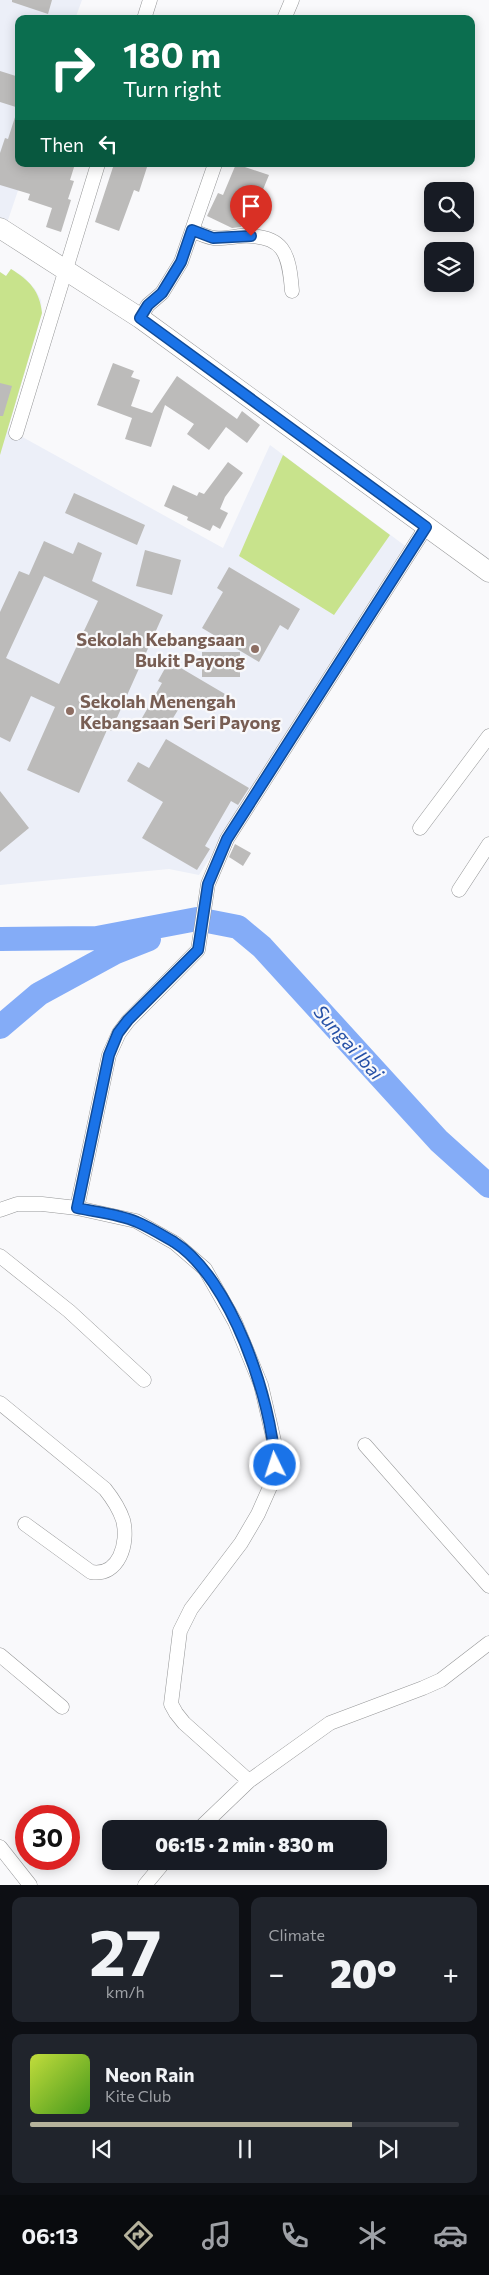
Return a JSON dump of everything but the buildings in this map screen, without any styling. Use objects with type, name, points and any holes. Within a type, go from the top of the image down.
[{"type":"main road","points":[[0,228],[140,318],[489,572]]},
{"type":"street","points":[[145,15],[150,0]]},
{"type":"street","points":[[286,15],[292,0]]},
{"type":"street","points":[[16,433],[97,167]]},
{"type":"street","points":[[140,318],[148,305],[162,293],[181,262],[214,167]]},
{"type":"street","points":[[192,230],[213,238],[251,236],[268,238],[283,247],[290,265],[292,291]]},
{"type":"street","points":[[77,1208],[109,1055],[118,1033],[128,1020],[193,956],[200,942],[206,896],[212,870],[227,839],[426,527]]},
{"type":"street","points":[[420,828],[489,736]]},
{"type":"street","points":[[459,890],[489,844]]},
{"type":"street","points":[[0,1210],[17,1204],[42,1204],[77,1208],[136,1221],[175,1243],[205,1269],[235,1322],[261,1385],[274,1441],[275,1465],[270,1487],[258,1514],[241,1543],[191,1609],[180,1631],[171,1704],[184,1723],[249,1781]]},
{"type":"street","points":[[0,1256],[69,1311],[144,1380]]},
{"type":"street","points":[[0,1402],[105,1490],[116,1504],[123,1520],[125,1536],[123,1550],[116,1563],[107,1572],[91,1572],[25,1524]]},
{"type":"street","points":[[365,1445],[489,1586]]},
{"type":"street","points":[[208,1820],[249,1781],[330,1723],[441,1680],[489,1643]]},
{"type":"street","points":[[0,1655],[62,1707]]},
{"type":"street","points":[[0,1847],[30,1885]]},
{"type":"street","points":[[145,1885],[158,1870]]},
{"type":"shaded area","points":[[0,0],[82,0],[76,15],[15,15],[15,167],[26,167],[7,223],[0,218]]},
{"type":"shaded area","points":[[11,269],[24,277],[35,289],[41,300],[42,313],[8,429],[223,548],[270,445],[408,548],[199,875],[169,869],[0,885],[0,272],[6,276]]},
{"type":"green space","points":[[11,269],[23,277],[36,292],[42,313],[0,455],[0,272],[6,276]]},
{"type":"green space","points":[[283,455],[390,535],[334,615],[239,556]]},
{"type":"waterway","name":"Sungai Ibai","points":[[0,939],[97,938],[197,919],[238,927],[262,947],[439,1141],[489,1186]]},
{"type":"waterway","points":[[0,1027],[39,994],[116,952],[149,939]]},
{"type":"place","name":"Sekolah Kebangsaan Bukit Payong","points":[[255,649]]},
{"type":"place","name":"Sekolah Menengah Kebangsaan Seri Payong","points":[[70,711]]},
{"type":"route","points":[[251,236],[213,238],[192,230],[181,262],[162,293],[148,305],[140,318],[426,527],[227,839],[212,870],[208,884],[198,950],[128,1020],[118,1033],[109,1055],[77,1208],[136,1221],[175,1243],[205,1269],[235,1322],[261,1385],[274,1441],[275,1465]]}]
